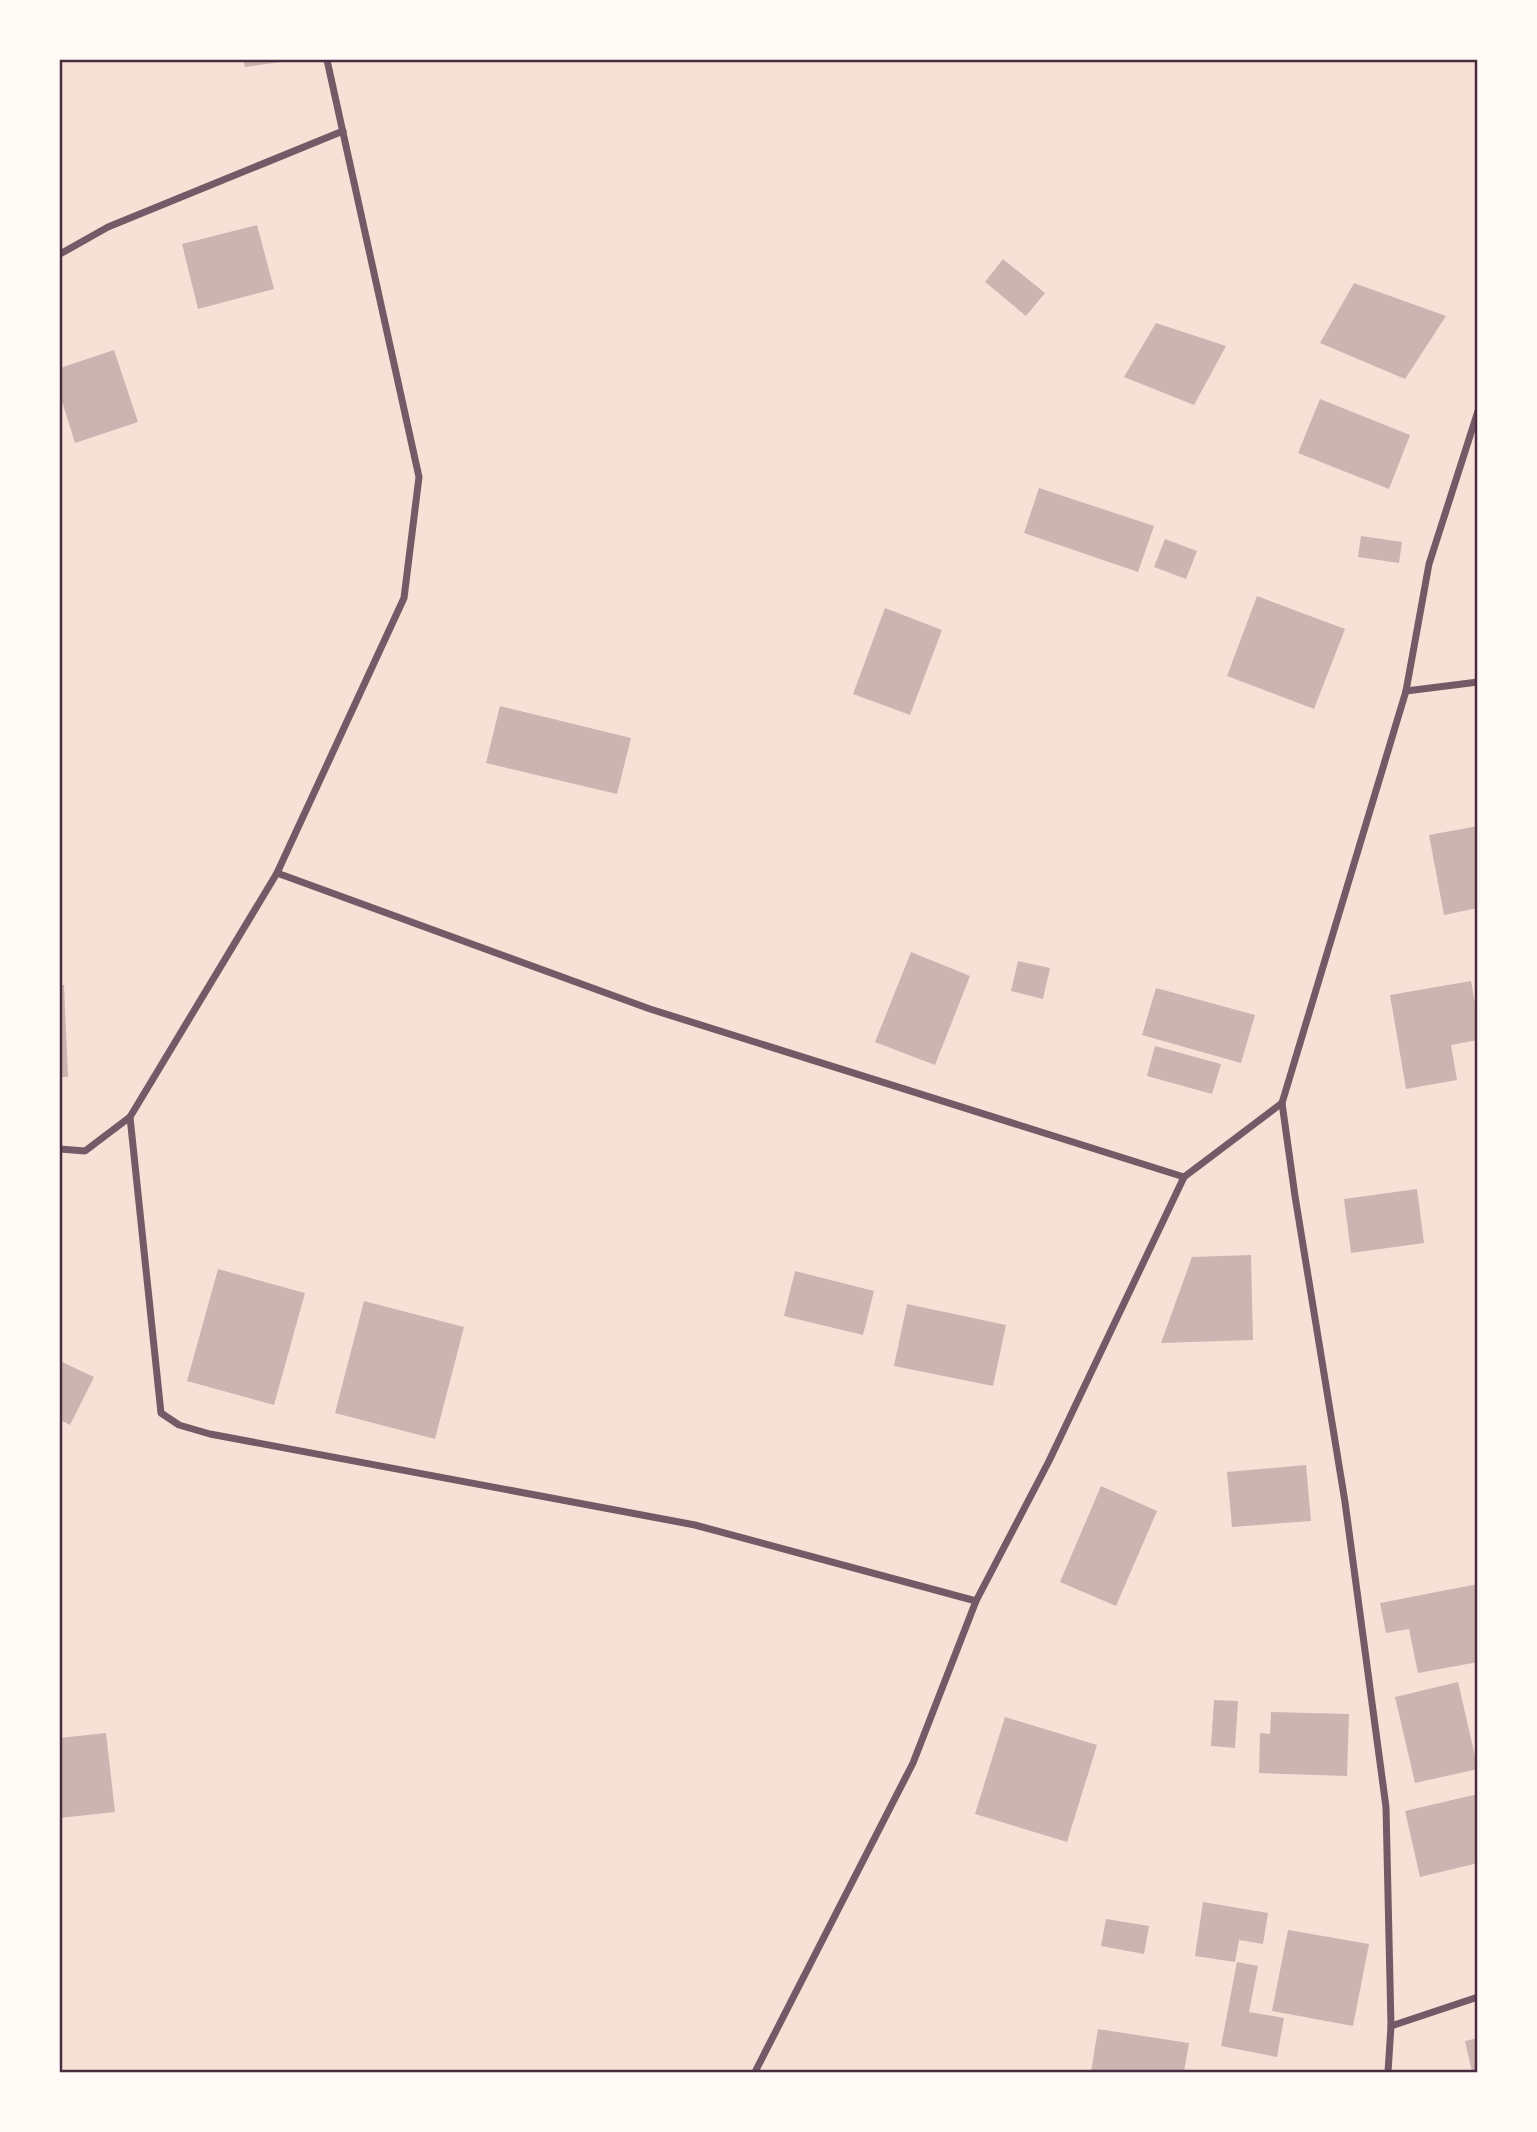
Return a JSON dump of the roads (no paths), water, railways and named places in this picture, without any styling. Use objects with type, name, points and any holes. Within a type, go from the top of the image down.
[{"type":"street","points":[[60,1149],[85,1151],[130,1117],[277,873],[404,598],[419,477],[327,60]]},
{"type":"street","points":[[60,254],[108,227],[343,131]]},
{"type":"street","points":[[1388,2073],[1391,2026],[1385,1807],[1345,1502],[1282,1103],[1406,691],[1429,564],[1478,411]]},
{"type":"street","points":[[1406,691],[1478,682]]},
{"type":"street","points":[[277,873],[650,1009],[1184,1177]]},
{"type":"street","points":[[755,2073],[914,1763],[976,1601],[1049,1461],[1184,1177],[1282,1103]]},
{"type":"street","points":[[130,1117],[156,1342],[161,1413],[179,1425],[209,1434],[695,1525],[976,1601]]},
{"type":"street","points":[[1391,2026],[1478,1997]]}]
